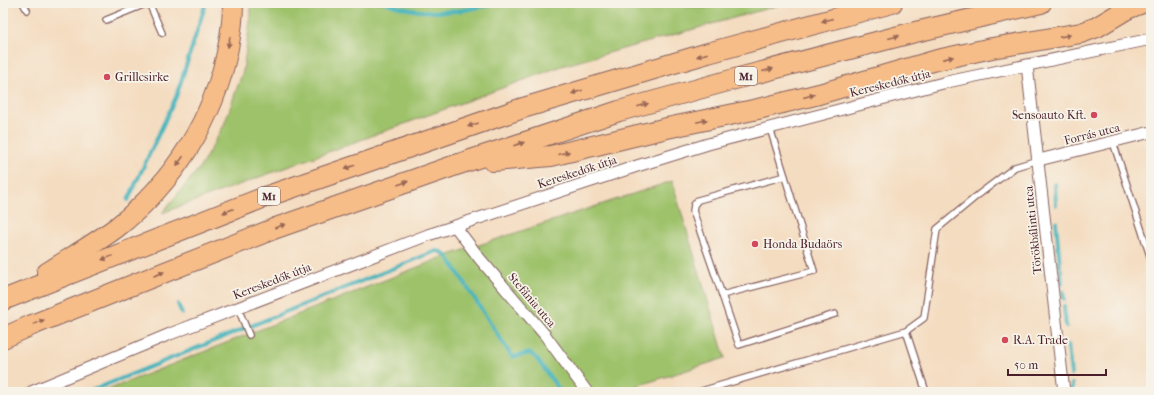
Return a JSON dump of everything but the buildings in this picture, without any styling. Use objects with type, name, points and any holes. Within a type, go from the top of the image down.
[{"type":"highway","points":[[10,297],[115,228],[144,203],[182,159],[207,113],[217,87],[225,61],[230,35],[233,3]]},
{"type":"highway","name":"M1","points":[[10,297],[265,197],[523,108],[708,52],[892,3]]},
{"type":"highway","name":"M1","points":[[3,338],[32,325],[276,228],[456,165],[619,111],[911,33],[1041,3]]},
{"type":"highway","points":[[456,165],[551,156],[819,94],[937,60],[992,48],[1081,33],[1097,27],[1127,9],[1142,3]]},
{"type":"street","name":"Kereskedők útja","points":[[31,392],[170,334],[455,226],[637,166],[708,144],[948,82],[1151,39]]},
{"type":"street","name":"Törökbálinti utca","points":[[1027,65],[1039,160],[1064,392]]},
{"type":"street","name":"Forrás utca","points":[[1039,160],[1151,132]]},
{"type":"street","name":"Stefánia utca","points":[[455,226],[480,259],[545,334],[587,392]]},
{"type":"lane","points":[[23,3],[27,10],[28,3]]},
{"type":"lane","points":[[106,20],[149,3],[162,33]]},
{"type":"lane","points":[[722,295],[814,271],[770,128]]},
{"type":"lane","points":[[1113,142],[1151,259]]},
{"type":"lane","points":[[698,392],[906,331],[924,318],[937,229],[1015,167],[1039,160]]},
{"type":"lane","points":[[785,176],[698,200],[694,205],[693,211],[738,344],[835,314]]},
{"type":"lane","points":[[238,308],[249,335]]},
{"type":"lane","points":[[906,331],[926,392]]},
{"type":"green space","points":[[250,3],[672,3],[705,8],[723,3],[787,3],[562,66],[162,213],[201,166],[224,125],[243,71],[251,14]]},
{"type":"green space","points":[[672,181],[725,358],[618,392],[102,392],[443,257]]},
{"type":"waterway","points":[[128,200],[176,97],[206,3]]},
{"type":"waterway","points":[[386,3],[413,10],[441,12],[469,9],[496,3]]},
{"type":"waterway","points":[[1055,184],[1056,205]]},
{"type":"waterway","points":[[1056,222],[1060,266]]},
{"type":"waterway","points":[[88,392],[436,251],[442,252],[448,257],[512,357],[530,353],[536,358],[561,392]]},
{"type":"waterway","points":[[1061,270],[1062,284]]},
{"type":"waterway","points":[[1063,291],[1064,299]]},
{"type":"waterway","points":[[178,304],[182,314]]},
{"type":"waterway","points":[[1064,306],[1066,327]]},
{"type":"waterway","points":[[1068,345],[1071,375]]},
{"type":"waterway","points":[[1072,384],[1072,392]]},
{"type":"place","name":"Grillcsirke","points":[[107,77]]},
{"type":"place","name":"Sensoauto Kft.","points":[[1094,115]]},
{"type":"place","name":"Honda Budaörs","points":[[755,244]]},
{"type":"place","name":"R.A. Trade","points":[[1005,340]]}]
